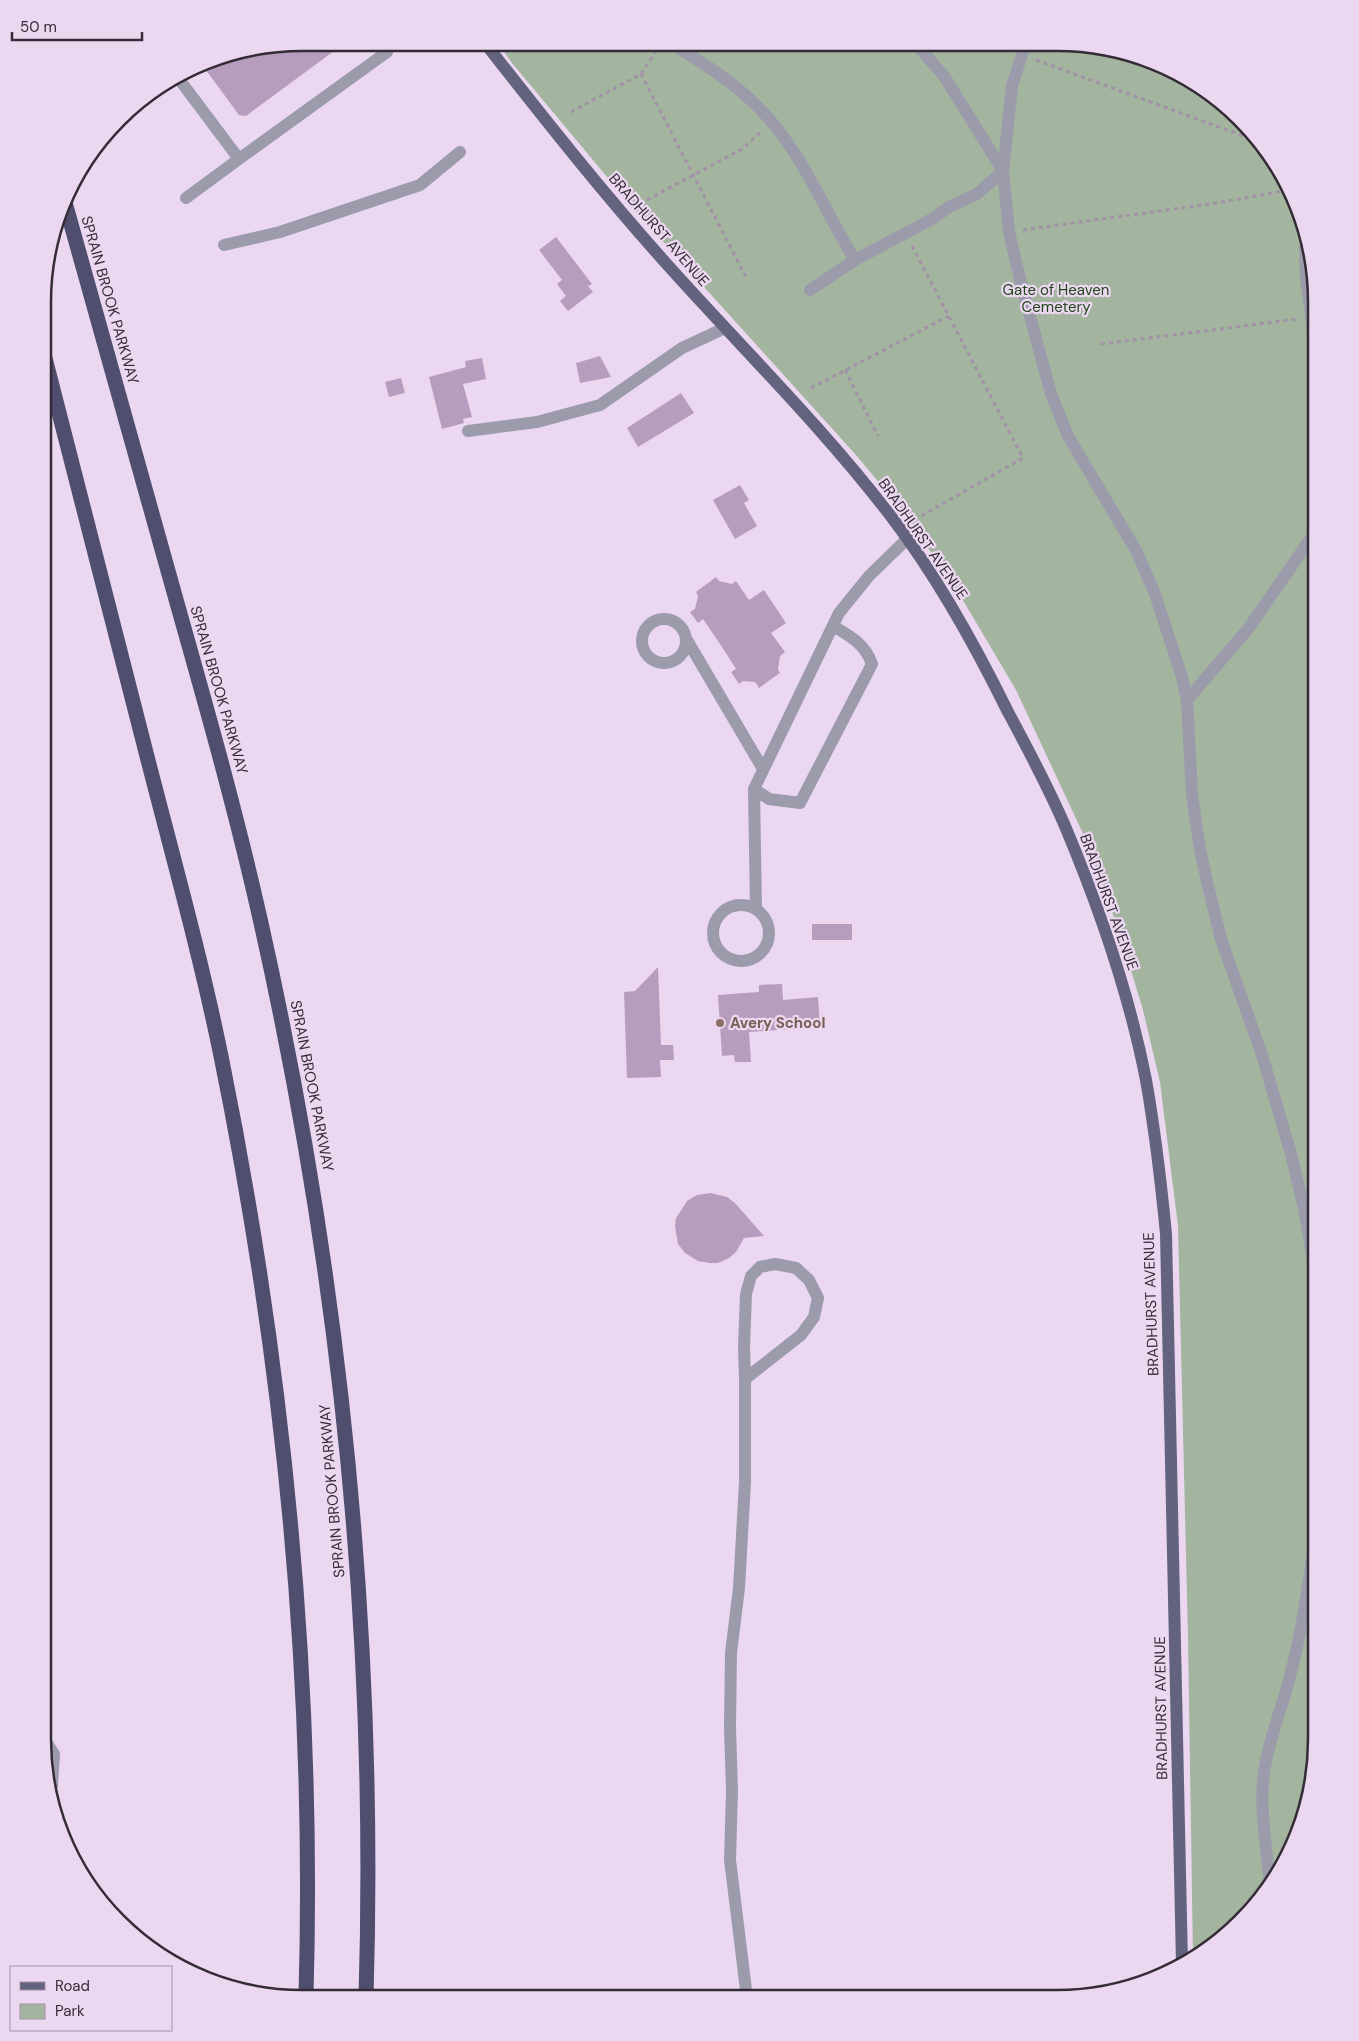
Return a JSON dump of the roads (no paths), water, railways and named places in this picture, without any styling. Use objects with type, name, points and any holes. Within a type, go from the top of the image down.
[{"type":"highway","name":"SPRAIN BROOK PARKWAY","points":[[68,213],[217,744],[247,860],[285,1032],[309,1162],[336,1353],[356,1557],[367,1770],[366,1990]]},
{"type":"highway","points":[[51,381],[205,984],[233,1120],[255,1243],[280,1418],[297,1600],[304,1722],[307,1844],[306,1990]]},
{"type":"main road","name":"BRADHURST AVENUE","points":[[491,51],[578,162],[660,257],[857,473],[932,574],[1000,695],[1064,823],[1097,910],[1123,989],[1145,1078],[1157,1147],[1166,1234],[1182,1956]]},
{"type":"lane","points":[[186,198],[386,51]]},
{"type":"lane","points":[[683,51],[723,77],[771,122],[794,153],[855,260]]},
{"type":"lane","points":[[922,51],[944,76],[1003,172]]},
{"type":"lane","points":[[1023,51],[1012,86],[1003,172],[1009,232],[1051,394],[1068,436],[1136,552],[1155,594],[1182,677],[1187,700],[1192,794],[1199,844],[1207,882],[1221,939],[1262,1055],[1292,1154],[1308,1231]]},
{"type":"lane","points":[[182,82],[239,159]]},
{"type":"lane","points":[[224,245],[280,232],[420,186],[460,152]]},
{"type":"lane","points":[[810,290],[855,260],[906,234],[949,207],[977,194],[1003,172]]},
{"type":"lane","points":[[1306,270],[1307,284]]},
{"type":"lane","points":[[468,431],[537,422],[600,405],[682,348],[725,328]]},
{"type":"lane","points":[[756,909],[738,905],[720,913],[715,921],[713,930],[717,948],[732,960],[750,959],[764,949],[768,940],[767,923],[756,909],[754,789],[840,613],[869,576],[907,539]]},
{"type":"lane","points":[[1187,700],[1248,630],[1308,543]]},
{"type":"lane","points":[[754,789],[769,799],[800,803],[872,664],[860,643],[833,626]]},
{"type":"lane","points":[[687,640],[763,770]]},
{"type":"lane","points":[[744,1379],[801,1335],[814,1317],[818,1298],[809,1280],[796,1268],[775,1264],[760,1267],[751,1276],[746,1294],[744,1379],[745,1482],[739,1588],[731,1653],[730,1726],[732,1791],[730,1860],[746,1990]]},
{"type":"lane","points":[[1269,1872],[1263,1812],[1263,1773],[1298,1641],[1308,1584]]},
{"type":"lane","points":[[52,1751],[54,1754],[53,1770]]},
{"type":"place","name":"Avery School","points":[[720,1023]]},
{"type":"park label","name":"Gate of Heaven Cemetery","points":[[1056,298]]}]
